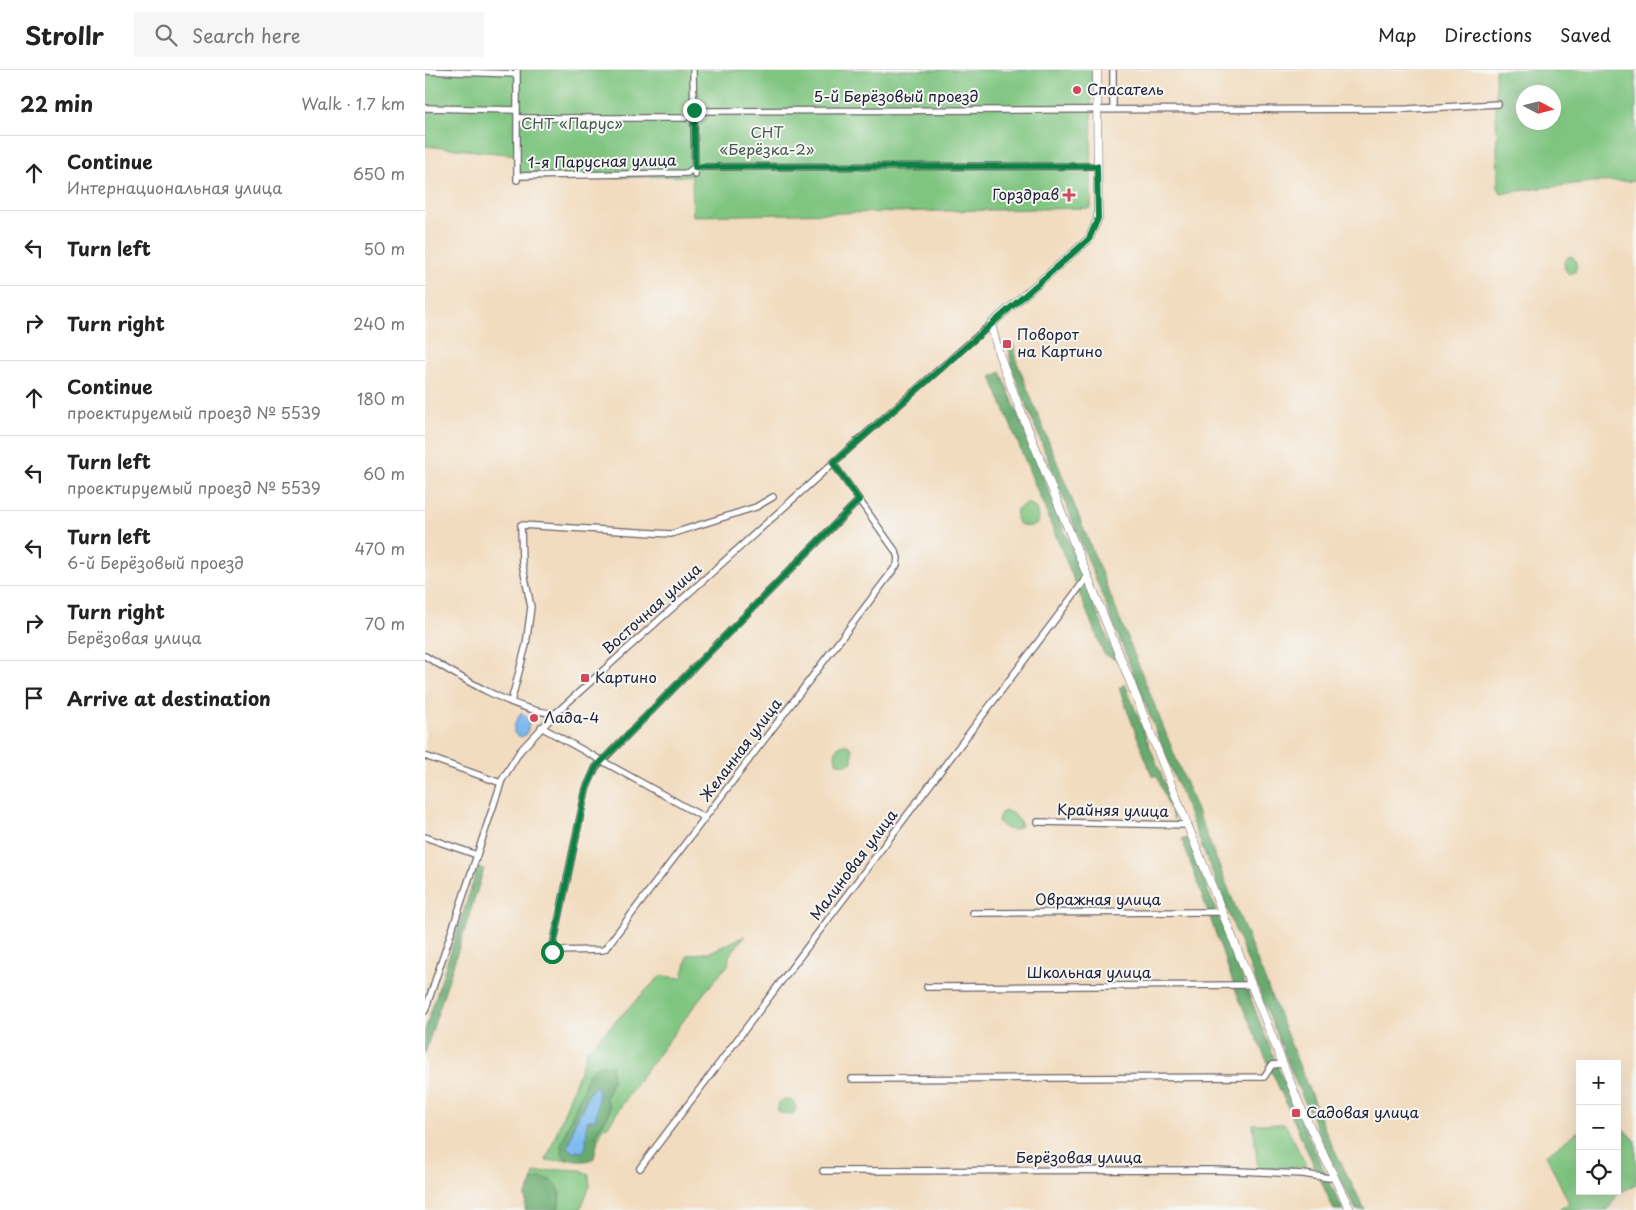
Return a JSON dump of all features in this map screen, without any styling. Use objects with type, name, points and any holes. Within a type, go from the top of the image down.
[{"type":"street","points":[[693,70],[695,176]]},
{"type":"street","points":[[1097,70],[1098,218],[1089,239],[991,324],[999,354],[1017,402],[1299,1104],[1350,1210]]},
{"type":"street","points":[[1113,70],[1113,109]]},
{"type":"street","points":[[425,71],[517,72],[517,118],[685,118]]},
{"type":"street","name":"5-й Берёзовый проезд","points":[[694,110],[1408,109],[1498,104]]},
{"type":"street","points":[[425,108],[517,110]]},
{"type":"street","name":"1-я Парусная улица","points":[[517,118],[517,178],[687,173],[695,167]]},
{"type":"street","points":[[695,167],[1097,166]]},
{"type":"street","name":"Восточная улица","points":[[425,1012],[427,1001],[501,783],[520,751],[555,713],[991,324]]},
{"type":"street","points":[[601,762],[859,500],[833,463]]},
{"type":"street","points":[[511,702],[526,645],[531,608],[522,563],[521,525],[671,534],[756,507],[773,497]]},
{"type":"street","name":"Желанная улица","points":[[601,762],[596,767],[586,789],[552,952],[603,950],[897,565],[898,558],[895,552],[859,500]]},
{"type":"street","name":"Малиновая улица","points":[[640,1168],[1087,576]]},
{"type":"street","points":[[425,656],[485,690],[511,702],[546,714],[555,713]]},
{"type":"street","points":[[541,727],[705,818]]},
{"type":"street","points":[[425,756],[501,783]]},
{"type":"street","name":"Крайняя улица","points":[[1038,822],[1188,825]]},
{"type":"street","points":[[425,837],[477,854]]},
{"type":"street","name":"Овражная улица","points":[[973,912],[1222,912]]},
{"type":"street","name":"Школьная улица","points":[[927,987],[1251,985]]},
{"type":"street","points":[[852,1079],[1264,1077],[1271,1065],[1283,1064]]},
{"type":"street","name":"Берёзовая улица","points":[[823,1171],[1215,1170],[1303,1174],[1334,1178]]},
{"type":"green space","name":"СНТ «Берёзка-2»","points":[[425,70],[1092,70],[1091,208],[693,216],[692,176],[517,179],[517,155],[425,146]]},
{"type":"green space","points":[[1495,70],[1636,70],[1636,181],[1591,182],[1501,193],[1498,187]]},
{"type":"green space","points":[[1569,256],[1573,257],[1576,266],[1575,272],[1569,274],[1565,270],[1564,262]]},
{"type":"green space","points":[[1013,343],[1016,360],[1328,1137],[1365,1210],[1356,1210],[1294,1078],[1011,366],[1009,347]]},
{"type":"green space","points":[[1001,372],[1116,660],[1104,654],[991,377]]},
{"type":"green space","points":[[1025,504],[1032,505],[1036,509],[1038,523],[1033,526],[1018,523],[1016,518],[1017,509]]},
{"type":"green space","points":[[1125,684],[1174,807],[1174,820],[1157,776],[1152,776],[1119,688]]},
{"type":"green space","points":[[841,745],[848,745],[852,749],[852,762],[848,764],[836,762],[836,750]]},
{"type":"green space","points":[[1006,811],[1014,814],[1021,823],[1020,827],[1011,830],[998,822],[1001,813]]},
{"type":"green space","points":[[1187,838],[1290,1098],[1343,1210],[1334,1210],[1239,999],[1182,839]]},
{"type":"green space","points":[[478,867],[484,869],[425,1053],[425,1030]]},
{"type":"green space","points":[[745,936],[729,956],[728,965],[704,993],[634,1087],[608,1126],[603,1128],[598,1139],[596,1136],[597,1130],[609,1116],[608,1102],[585,1083],[565,1135],[563,1157],[569,1160],[546,1161],[588,1049],[660,976],[682,978],[688,955],[710,952]]},
{"type":"green space","points":[[602,1065],[611,1066],[612,1082],[605,1098],[609,1113],[596,1136],[598,1139],[594,1158],[583,1161],[570,1160],[563,1157],[561,1145],[584,1091],[588,1074],[595,1067]],"holes":[[[588,1096],[598,1099],[596,1114],[587,1123],[579,1151],[572,1152],[569,1148],[574,1125]]]},
{"type":"green space","points":[[784,1099],[791,1100],[796,1106],[795,1112],[792,1114],[778,1111],[778,1103]]},
{"type":"green space","points":[[1253,1124],[1285,1124],[1307,1167],[1258,1170]]},
{"type":"green space","points":[[1621,1127],[1636,1141],[1636,1185],[1621,1192]]},
{"type":"green space","points":[[1576,1133],[1576,1195],[1617,1195],[1608,1210],[1559,1210],[1569,1203],[1546,1155]]},
{"type":"green space","points":[[561,1169],[581,1170],[589,1175],[590,1186],[580,1210],[558,1210],[560,1194],[549,1179],[540,1178],[532,1182],[534,1173]]},
{"type":"green space","points":[[540,1178],[547,1179],[556,1184],[559,1192],[558,1210],[525,1210],[526,1195],[532,1182]]},
{"type":"water","points":[[521,712],[527,717],[529,725],[526,735],[521,737],[514,733],[514,726]]},
{"type":"water","points":[[597,1086],[598,1099],[595,1120],[588,1120],[586,1146],[583,1152],[576,1151],[574,1153],[566,1146],[570,1143],[574,1125],[588,1096],[592,1089]]},
{"type":"place","name":"Спасатель","points":[[1077,90]]},
{"type":"place","name":"Горздрав","points":[[1069,195]]},
{"type":"place","name":"Поворот на Картино","points":[[1007,344]]},
{"type":"place","name":"Картино","points":[[585,678]]},
{"type":"place","name":"Лада-4","points":[[534,718]]},
{"type":"place","name":"Садовая улица","points":[[1296,1113]]},
{"type":"route","points":[[552,952],[586,789],[596,767],[859,500],[833,463],[1089,239],[1098,218],[1097,166],[695,167],[694,110]]},
{"type":"park label","name":"СНТ «Парус»","points":[[572,124]]}]
